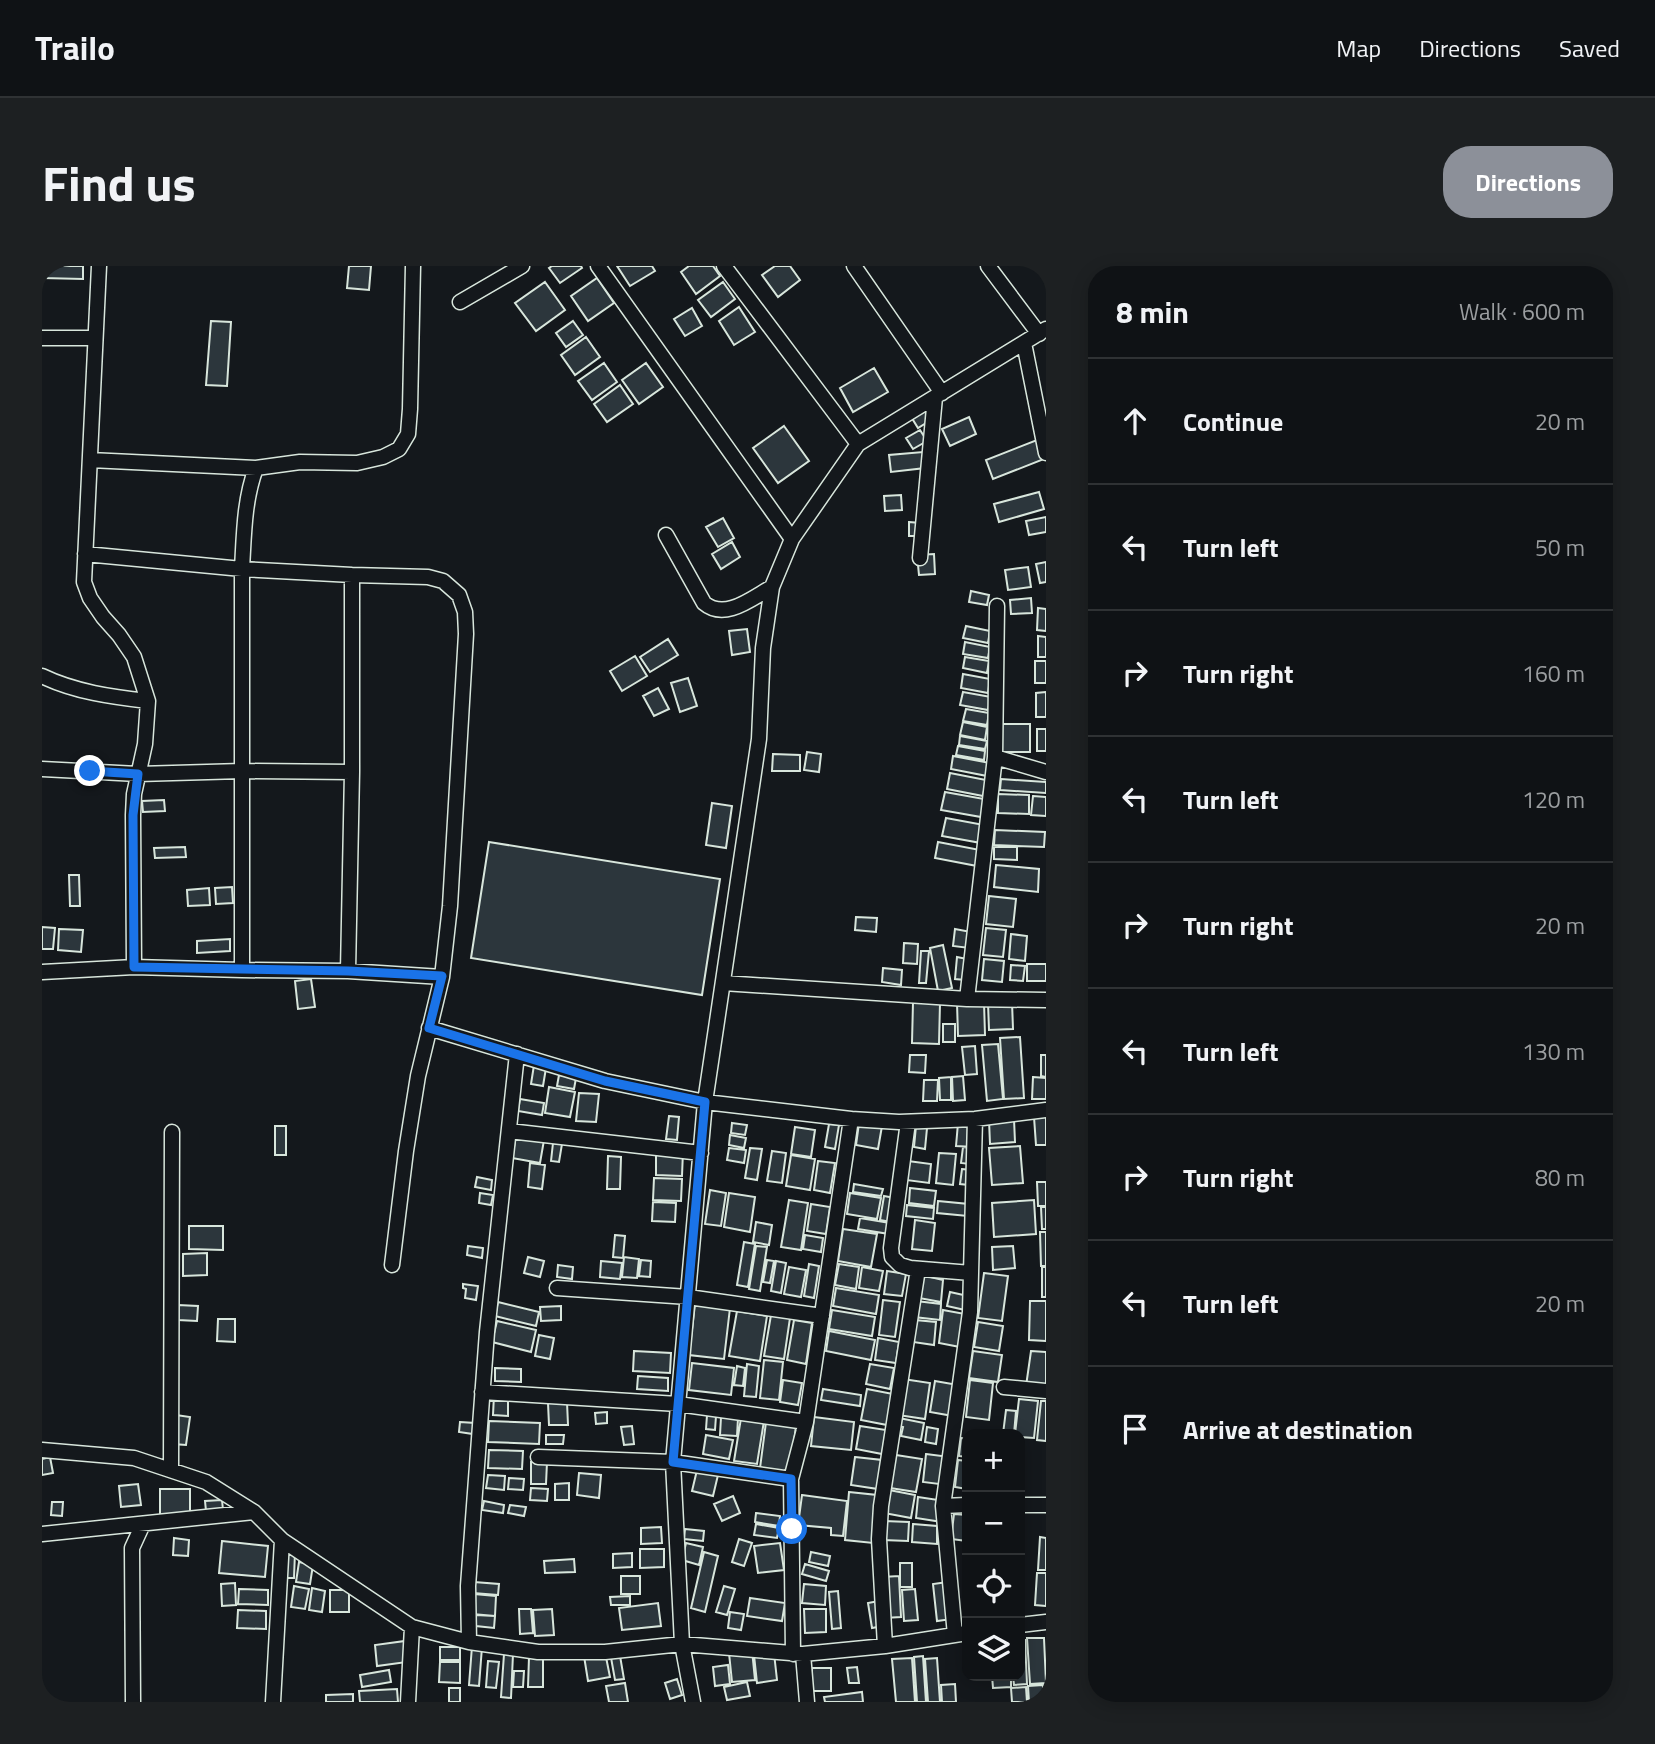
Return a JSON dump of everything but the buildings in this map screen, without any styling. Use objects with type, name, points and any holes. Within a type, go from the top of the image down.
[{"type":"street","points":[[99,266],[84,583],[103,618],[134,657],[148,701],[145,744],[133,815],[134,967]]},
{"type":"street","points":[[90,460],[256,468],[300,462],[357,463],[383,457],[399,449],[408,434],[411,409],[413,266]]},
{"type":"street","points":[[460,302],[522,266]]},
{"type":"street","points":[[598,266],[792,539]]},
{"type":"street","points":[[724,266],[858,444]]},
{"type":"street","points":[[854,266],[939,395],[920,558]]},
{"type":"street","points":[[693,1702],[682,1644],[673,1462],[705,1102],[759,739],[763,648],[772,587],[792,539],[858,444],[1043,331],[988,266]]},
{"type":"street","points":[[42,338],[95,338]]},
{"type":"street","points":[[1024,343],[1046,453]]},
{"type":"street","points":[[242,970],[242,569],[250,486],[256,468]]},
{"type":"street","points":[[666,535],[704,603],[710,608],[732,609],[772,587]]},
{"type":"street","points":[[85,554],[242,569],[428,577],[443,581],[458,595],[465,612],[466,635],[450,906],[442,976],[418,1076],[392,1265]]},
{"type":"street","points":[[348,971],[352,575]]},
{"type":"street","points":[[967,999],[995,757],[997,606]]},
{"type":"street","points":[[42,676],[56,683],[103,696],[148,701]]},
{"type":"street","points":[[995,757],[1046,772]]},
{"type":"street","points":[[42,769],[138,774],[352,772]]},
{"type":"street","points":[[42,972],[134,967],[348,971],[442,976]]},
{"type":"street","points":[[723,984],[967,999],[1046,1000]]},
{"type":"street","points":[[429,1028],[605,1081],[705,1102],[851,1119],[908,1122],[975,1119],[1046,1110]]},
{"type":"street","points":[[469,1642],[468,1586],[482,1392],[517,1054]]},
{"type":"street","points":[[807,1702],[798,1654],[791,1479],[806,1422],[851,1119]]},
{"type":"street","points":[[42,1450],[134,1458],[206,1482],[254,1512],[282,1540],[412,1627],[469,1642],[538,1653],[605,1652],[682,1644],[798,1654],[885,1646],[961,1634],[943,1506],[970,1312],[975,1119]]},
{"type":"street","points":[[908,1122],[891,1257],[900,1265],[918,1269],[971,1273]]},
{"type":"street","points":[[509,1131],[701,1153]]},
{"type":"street","points":[[171,1470],[172,1132]]},
{"type":"street","points":[[885,1646],[879,1539],[881,1506],[918,1269]]},
{"type":"street","points":[[557,1289],[688,1297],[822,1316]]},
{"type":"street","points":[[1004,1387],[1046,1391]]},
{"type":"street","points":[[482,1392],[678,1404],[806,1422]]},
{"type":"street","points":[[538,1457],[673,1462],[791,1479]]},
{"type":"street","points":[[1025,1505],[1046,1505]]},
{"type":"street","points":[[943,1506],[962,1506]]},
{"type":"street","points":[[42,1534],[254,1512]]},
{"type":"street","points":[[133,1702],[132,1548],[143,1524]]},
{"type":"street","points":[[273,1702],[282,1540]]},
{"type":"street","points":[[1025,1624],[1046,1622]]},
{"type":"street","points":[[408,1702],[412,1627]]},
{"type":"route","points":[[90,771],[138,774],[133,815],[134,967],[348,971],[442,976],[429,1028],[605,1081],[705,1102],[673,1462],[791,1479],[792,1529]]}]
